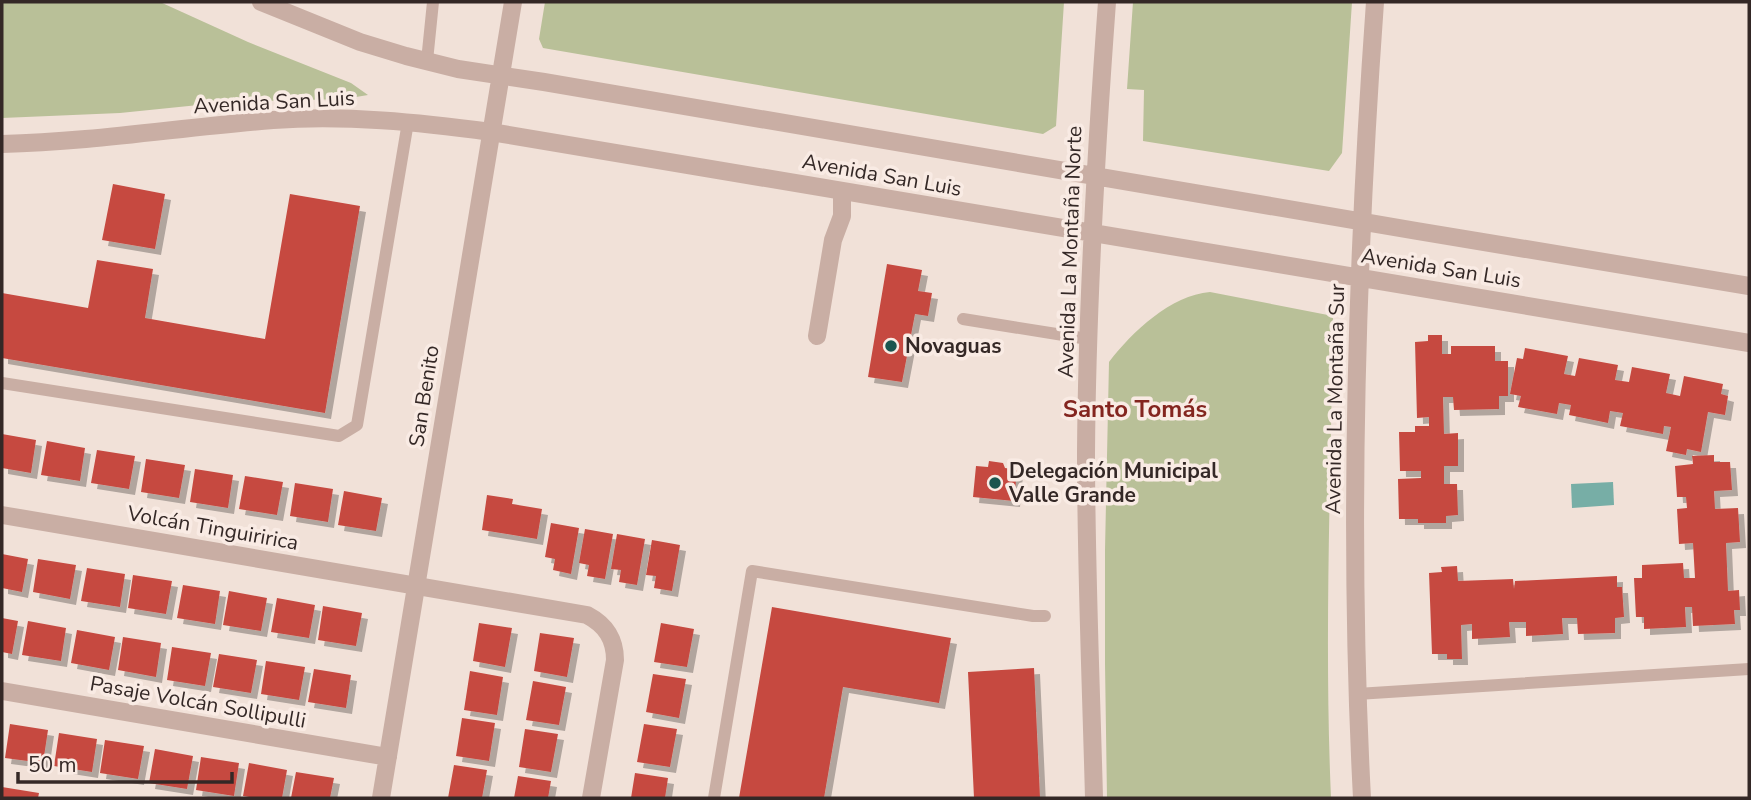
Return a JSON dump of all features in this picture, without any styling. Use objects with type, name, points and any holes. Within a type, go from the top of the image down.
[{"type":"street","name":"Avenida San Luis","points":[[261,2],[360,42],[458,69],[1749,286]]},
{"type":"street","name":"San Benito","points":[[381,798],[513,2]]},
{"type":"street","name":"Avenida La Montaña Norte","points":[[1094,798],[1086,530],[1088,339],[1094,175],[1107,2]]},
{"type":"street","name":"Avenida La Montaña Sur","points":[[1362,798],[1357,694],[1356,479],[1362,222],[1375,2]]},
{"type":"street","name":"Avenida San Luis","points":[[2,144],[86,140],[274,120],[358,119],[408,122],[491,132],[1749,343]]},
{"type":"street","points":[[817,336],[834,240],[842,216],[842,191]]},
{"type":"street","name":"Volcán Tinguiririca","points":[[2,515],[587,615],[606,628],[615,649],[592,798]]},
{"type":"street","name":"Pasaje Volcán Sollipulli","points":[[2,691],[387,757]]},
{"type":"lane","points":[[427,61],[433,2]]},
{"type":"lane","points":[[2,383],[339,436],[357,425],[408,122]]},
{"type":"lane","points":[[963,320],[1088,339]]},
{"type":"lane","points":[[714,798],[752,571],[1045,616]]},
{"type":"lane","points":[[1357,694],[1749,669]]},
{"type":"green space","points":[[2,2],[160,2],[248,42],[351,83],[368,95],[344,99],[228,102],[120,113],[2,118]]},
{"type":"green space","points":[[545,2],[1064,2],[1056,126],[1043,134],[543,48],[539,39]]},
{"type":"green space","points":[[1133,2],[1352,2],[1342,153],[1329,171],[1143,141],[1144,90],[1127,89]]},
{"type":"green space","points":[[1210,292],[1333,316],[1328,617],[1331,798],[1107,798],[1105,550],[1109,362],[1141,327],[1154,317],[1181,300]]},
{"type":"water","points":[[1613,482],[1614,505],[1572,508],[1571,484]]},
{"type":"building","points":[[113,184],[165,194],[155,249],[102,240]]},
{"type":"building","points":[[290,194],[360,206],[325,413],[2,358],[2,293],[88,308],[97,260],[153,269],[145,318],[265,339]]},
{"type":"building","name":"Novaguas","points":[[887,264],[922,270],[918,291],[932,293],[928,316],[915,314],[902,382],[868,377]]},
{"type":"building","points":[[1428,335],[1442,335],[1442,354],[1451,354],[1451,346],[1495,346],[1495,361],[1508,361],[1508,396],[1499,396],[1499,409],[1454,410],[1453,397],[1443,397],[1444,434],[1458,433],[1458,466],[1444,466],[1444,484],[1457,484],[1458,515],[1446,516],[1446,523],[1418,523],[1418,519],[1399,519],[1398,479],[1421,478],[1421,471],[1400,471],[1399,432],[1415,432],[1415,426],[1429,426],[1429,417],[1417,418],[1415,342],[1428,341]]},
{"type":"building","points":[[1525,348],[1568,356],[1564,374],[1575,376],[1579,358],[1618,365],[1615,380],[1629,382],[1632,367],[1670,374],[1666,393],[1680,396],[1684,376],[1723,384],[1721,394],[1728,396],[1725,415],[1708,412],[1701,452],[1687,449],[1686,455],[1666,451],[1671,427],[1664,426],[1663,434],[1620,426],[1623,413],[1610,411],[1608,423],[1569,415],[1571,405],[1559,403],[1557,414],[1518,407],[1521,396],[1510,394],[1517,358],[1523,359]]},
{"type":"building","points":[[2,434],[36,440],[31,473],[2,468]]},
{"type":"building","points":[[47,441],[85,448],[80,481],[41,475]]},
{"type":"building","points":[[97,450],[135,456],[129,489],[91,483]]},
{"type":"building","points":[[1714,455],[1714,462],[1730,462],[1732,490],[1714,491],[1715,509],[1738,508],[1740,542],[1726,543],[1728,591],[1739,590],[1740,610],[1734,610],[1735,624],[1693,626],[1692,607],[1685,607],[1686,627],[1644,629],[1644,617],[1636,617],[1634,578],[1642,578],[1642,565],[1683,563],[1684,578],[1695,578],[1693,543],[1679,544],[1677,509],[1687,508],[1686,497],[1677,497],[1675,466],[1693,464],[1692,456]]},
{"type":"building","points":[[146,459],[185,465],[179,498],[141,492]]},
{"type":"building","name":"Delegación Municipal Valle Grande","points":[[989,461],[1003,463],[1005,468],[1017,470],[1014,501],[973,497],[976,466],[988,467]]},
{"type":"building","points":[[195,469],[233,475],[228,508],[190,502]]},
{"type":"building","points":[[245,476],[283,482],[277,515],[239,509]]},
{"type":"building","points":[[295,483],[333,489],[328,522],[290,516]]},
{"type":"building","points":[[344,491],[382,498],[376,531],[338,525]]},
{"type":"building","points":[[487,495],[513,499],[512,504],[542,509],[537,539],[482,530]]},
{"type":"building","points":[[551,523],[579,528],[571,574],[553,570],[555,559],[545,557]]},
{"type":"building","points":[[585,529],[613,534],[605,579],[587,576],[589,565],[579,563]]},
{"type":"building","points":[[617,534],[645,539],[637,585],[619,582],[621,570],[611,569]]},
{"type":"building","points":[[652,540],[680,545],[672,591],[654,588],[656,576],[646,575]]},
{"type":"building","points":[[2,554],[28,559],[22,592],[2,588]]},
{"type":"building","points":[[38,559],[76,565],[70,599],[33,592]]},
{"type":"building","points":[[1457,566],[1458,581],[1513,579],[1514,589],[1515,581],[1617,576],[1617,587],[1622,587],[1624,617],[1615,618],[1615,633],[1578,634],[1577,618],[1562,618],[1563,634],[1526,636],[1526,622],[1509,622],[1510,637],[1472,639],[1472,624],[1461,625],[1462,659],[1447,659],[1447,654],[1432,654],[1429,573],[1442,572],[1441,567]]},
{"type":"building","points":[[87,568],[125,574],[120,607],[81,601]]},
{"type":"building","points":[[133,575],[172,581],[166,614],[128,608]]},
{"type":"building","points":[[183,585],[220,591],[215,624],[177,618]]},
{"type":"building","points":[[229,591],[267,598],[261,631],[223,625]]},
{"type":"building","points":[[277,598],[315,605],[309,638],[271,632]]},
{"type":"building","points":[[323,606],[362,613],[356,646],[318,640]]},
{"type":"building","points":[[772,607],[951,638],[939,703],[843,687],[824,798],[739,798]]},
{"type":"building","points":[[2,618],[18,621],[12,654],[2,652]]},
{"type":"building","points":[[28,621],[66,628],[61,661],[22,655]]},
{"type":"building","points":[[479,623],[512,628],[505,667],[473,661]]},
{"type":"building","points":[[661,623],[694,629],[687,667],[654,662]]},
{"type":"building","points":[[77,630],[115,637],[109,670],[71,663]]},
{"type":"building","points":[[540,633],[574,638],[567,677],[534,671]]},
{"type":"building","points":[[123,637],[161,643],[156,677],[118,670]]},
{"type":"building","points":[[172,647],[211,653],[205,686],[167,680]]},
{"type":"building","points":[[219,654],[257,660],[251,693],[213,687]]},
{"type":"building","points":[[266,661],[305,667],[299,700],[261,694]]},
{"type":"building","points":[[1034,668],[1040,798],[974,798],[968,672]]},
{"type":"building","points":[[314,669],[351,675],[346,708],[308,702]]},
{"type":"building","points":[[470,671],[503,677],[497,715],[464,710]]},
{"type":"building","points":[[653,674],[686,679],[679,718],[646,712]]},
{"type":"building","points":[[533,681],[566,687],[559,725],[526,720]]},
{"type":"building","points":[[462,718],[495,723],[489,761],[456,756]]},
{"type":"building","points":[[10,724],[48,730],[43,763],[5,758]]},
{"type":"building","points":[[644,724],[677,729],[670,767],[637,762]]},
{"type":"building","points":[[525,729],[558,734],[551,772],[519,767]]},
{"type":"building","points":[[59,733],[97,739],[92,772],[54,766]]},
{"type":"building","points":[[105,740],[144,746],[138,779],[100,773]]},
{"type":"building","points":[[155,749],[193,756],[187,789],[149,783]]},
{"type":"building","points":[[201,757],[239,763],[234,796],[196,790]]},
{"type":"building","points":[[249,763],[287,770],[282,798],[243,796]]},
{"type":"building","points":[[454,765],[487,770],[482,798],[448,798]]},
{"type":"building","points":[[296,772],[334,778],[330,798],[291,798]]},
{"type":"building","points":[[635,773],[668,778],[665,798],[631,798]]},
{"type":"building","points":[[518,776],[551,781],[548,798],[514,798]]},
{"type":"building","points":[[2,787],[39,793],[38,798],[2,798]]},
{"type":"place","name":"Novaguas","points":[[891,346]]},
{"type":"place","name":"Delegación Municipal Valle Grande","points":[[995,483]]},
{"type":"district","name":"Santo Tomás","points":[[1135,409]]}]
